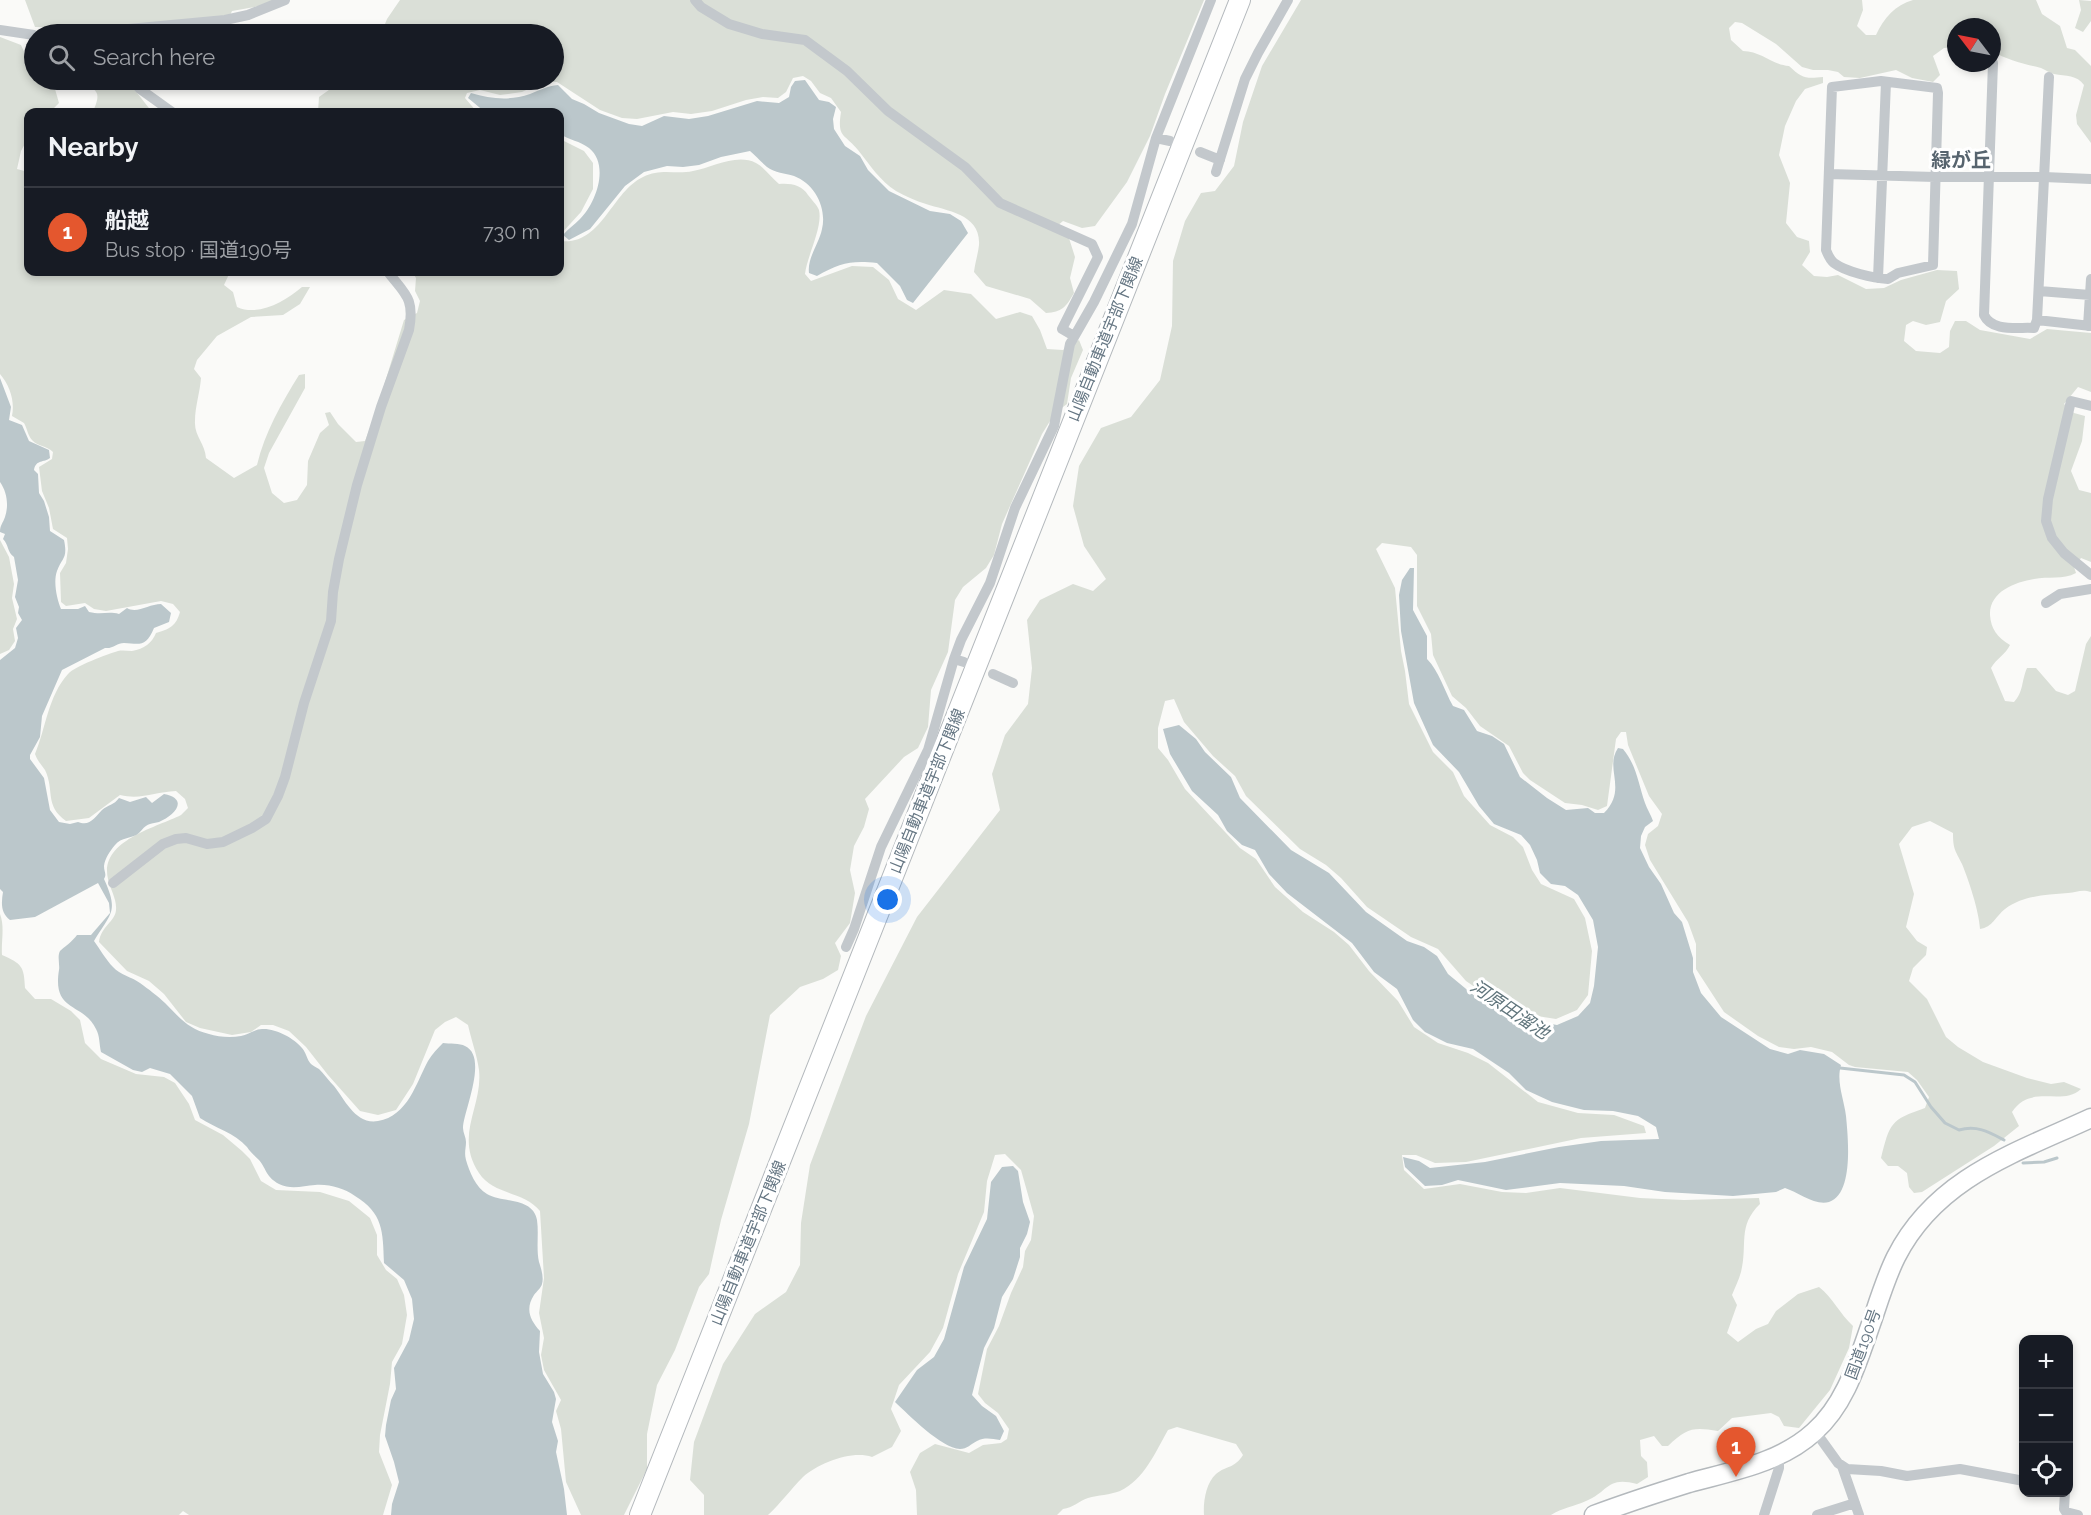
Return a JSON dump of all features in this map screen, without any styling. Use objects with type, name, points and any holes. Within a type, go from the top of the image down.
[{"type":"highway","name":"山陽自動車道宇部下関線","points":[[640,1515],[1242,0]]},
{"type":"highway","name":"国道190号","points":[[1594,1515],[1644,1496],[1779,1456],[1815,1431],[1832,1413],[1845,1390],[1895,1258],[1926,1212],[1948,1191],[1980,1170],[2091,1118]]},
{"type":"street","points":[[186,24],[248,15],[285,0]]},
{"type":"street","points":[[695,0],[708,12],[729,24],[762,34],[805,40],[847,71],[888,111],[965,167],[1000,203],[1092,244],[1098,257],[1062,329],[1074,336]]},
{"type":"street","points":[[846,947],[881,847],[928,750],[959,660],[958,646],[990,583],[1015,508],[1054,426],[1068,353],[1074,336],[1094,302],[1132,224],[1156,138],[1211,0]]},
{"type":"street","points":[[1216,171],[1245,80],[1258,52],[1288,0]]},
{"type":"street","points":[[0,30],[24,34]]},
{"type":"street","points":[[1993,72],[1984,315],[1987,322],[1994,326],[2034,328],[2037,320],[2049,77]]},
{"type":"street","points":[[1878,278],[1886,82]]},
{"type":"street","points":[[1886,82],[1937,88],[1933,265],[1898,273],[1888,279],[1835,264],[1826,250],[1829,174],[1833,87],[1886,82]]},
{"type":"street","points":[[141,90],[166,108]]},
{"type":"street","points":[[1156,138],[1170,141]]},
{"type":"street","points":[[1200,152],[1220,160]]},
{"type":"street","points":[[1829,174],[2091,179]]},
{"type":"street","points":[[113,883],[139,865],[149,854],[170,841],[186,838],[207,844],[223,842],[252,828],[266,819],[278,796],[304,703],[331,621],[339,559],[357,485],[381,407],[409,330],[411,320],[409,296],[392,276]]},
{"type":"street","points":[[2037,320],[2090,326],[2091,279]]},
{"type":"street","points":[[2039,291],[2090,295]]},
{"type":"street","points":[[2091,406],[2071,401],[2048,499],[2046,520],[2052,538],[2064,553],[2091,575]]},
{"type":"street","points":[[2046,603],[2060,594],[2091,590]]},
{"type":"street","points":[[993,674],[1013,682]]},
{"type":"street","points":[[1815,1431],[1842,1466],[1859,1515]]},
{"type":"street","points":[[1764,1515],[1779,1468],[1779,1456]]},
{"type":"street","points":[[1842,1466],[1847,1469],[1881,1471],[1906,1476],[1960,1470],[2019,1480]]},
{"type":"street","points":[[1624,1515],[1644,1496]]},
{"type":"street","points":[[2065,1497],[2066,1512],[2078,1515]]},
{"type":"street","points":[[1817,1515],[1855,1503]]},
{"type":"shaded area","points":[[25,0],[275,0],[265,5],[232,11],[226,24],[34,24]]},
{"type":"shaded area","points":[[400,0],[1204,0],[1150,136],[1127,182],[1095,226],[1082,228],[1063,221],[1056,227],[1068,235],[1075,257],[1070,278],[1074,293],[1063,308],[1046,313],[1030,299],[986,286],[974,272],[979,245],[975,226],[969,220],[953,212],[922,203],[896,191],[885,182],[841,131],[841,112],[831,98],[820,93],[811,81],[803,76],[793,78],[786,92],[778,98],[763,97],[746,100],[712,111],[691,114],[673,112],[637,119],[622,118],[600,110],[564,87],[564,24],[385,24]]},
{"type":"shaded area","points":[[1301,0],[1862,0],[1863,10],[1857,26],[1866,35],[1876,35],[1891,13],[1901,5],[1913,0],[2036,0],[2042,14],[2060,26],[2067,48],[2075,50],[2091,66],[2091,143],[2077,124],[2076,115],[2084,85],[2075,78],[2052,74],[2001,55],[2001,18],[1947,18],[1947,48],[1933,56],[1940,75],[1933,82],[1912,78],[1896,70],[1860,78],[1844,77],[1838,72],[1828,70],[1813,70],[1802,67],[1776,44],[1742,23],[1735,22],[1729,28],[1731,40],[1743,51],[1755,53],[1789,66],[1804,77],[1823,77],[1823,83],[1805,89],[1796,101],[1785,126],[1779,155],[1790,183],[1786,223],[1797,237],[1809,241],[1810,252],[1802,265],[1814,276],[1838,275],[1866,289],[1884,288],[1901,280],[1937,270],[1957,271],[1959,289],[1946,301],[1940,322],[1926,325],[1913,321],[1906,325],[1904,341],[1916,351],[1940,353],[1949,347],[1950,331],[1955,321],[1966,321],[1980,330],[2030,339],[2047,329],[2091,333],[2091,392],[2078,387],[2064,404],[2074,413],[2085,416],[2082,441],[2071,471],[2079,490],[2091,493],[2091,562],[2081,558],[2074,567],[2076,573],[2071,575],[2034,579],[2011,586],[1998,594],[1991,607],[1990,615],[1996,632],[2010,645],[1991,668],[2005,701],[2014,702],[2017,698],[2027,668],[2036,668],[2056,691],[2068,695],[2075,691],[2086,644],[2091,636],[2091,892],[2082,891],[2027,898],[2012,904],[1988,926],[1980,929],[1971,887],[1954,846],[1953,833],[1930,821],[1912,827],[1899,844],[1914,894],[1906,927],[1917,941],[1927,947],[1926,955],[1913,968],[1909,981],[1927,999],[1946,1037],[1983,1062],[2027,1078],[2051,1084],[2064,1082],[2081,1089],[2065,1096],[2037,1097],[2020,1103],[2012,1112],[2019,1126],[1994,1146],[1922,1192],[1914,1193],[1909,1187],[1907,1173],[1898,1166],[1888,1166],[1881,1158],[1893,1124],[1925,1108],[1929,1097],[1917,1080],[1908,1072],[1855,1067],[1832,1052],[1811,1047],[1794,1049],[1779,1047],[1758,1036],[1724,1012],[1696,969],[1696,944],[1688,922],[1650,860],[1645,845],[1648,834],[1658,826],[1662,814],[1649,796],[1628,745],[1626,732],[1621,732],[1616,739],[1607,806],[1598,810],[1565,803],[1530,780],[1523,773],[1509,746],[1480,726],[1466,708],[1452,696],[1433,655],[1431,634],[1417,606],[1417,555],[1411,547],[1382,543],[1376,549],[1395,588],[1409,704],[1433,752],[1453,772],[1464,796],[1490,825],[1513,837],[1523,847],[1532,870],[1541,884],[1574,899],[1585,918],[1592,951],[1588,995],[1577,1010],[1556,1019],[1531,1015],[1488,996],[1466,981],[1438,949],[1411,937],[1367,907],[1341,878],[1326,865],[1300,849],[1246,796],[1235,776],[1213,756],[1184,722],[1174,699],[1165,701],[1158,728],[1158,748],[1185,789],[1240,848],[1256,859],[1275,887],[1303,912],[1334,932],[1349,945],[1369,971],[1398,1001],[1414,1027],[1438,1043],[1468,1053],[1488,1063],[1538,1102],[1578,1113],[1614,1115],[1644,1126],[1646,1133],[1581,1138],[1466,1162],[1435,1163],[1416,1155],[1402,1155],[1404,1170],[1424,1189],[1460,1184],[1502,1192],[1526,1193],[1560,1188],[1640,1198],[1684,1200],[1759,1198],[1760,1204],[1748,1220],[1744,1236],[1741,1272],[1732,1295],[1737,1305],[1727,1333],[1738,1342],[1756,1329],[1768,1324],[1776,1311],[1798,1294],[1819,1287],[1853,1326],[1849,1348],[1830,1390],[1799,1428],[1784,1426],[1779,1417],[1771,1413],[1732,1418],[1718,1431],[1691,1430],[1668,1446],[1662,1446],[1654,1436],[1640,1440],[1641,1456],[1647,1462],[1648,1477],[1637,1484],[1613,1483],[1594,1497],[1551,1515],[1204,1515],[1206,1493],[1210,1482],[1220,1471],[1237,1463],[1243,1455],[1236,1444],[1177,1427],[1168,1430],[1143,1472],[1128,1486],[1120,1491],[1085,1499],[1063,1509],[1057,1515],[917,1515],[916,1490],[910,1472],[920,1453],[935,1444],[969,1453],[983,1445],[1001,1443],[1007,1439],[1009,1429],[998,1413],[978,1394],[987,1349],[1023,1267],[1025,1251],[1031,1240],[1034,1216],[1021,1170],[1005,1154],[995,1155],[987,1181],[984,1212],[958,1274],[943,1328],[930,1352],[899,1385],[891,1409],[901,1431],[892,1447],[872,1457],[855,1455],[836,1459],[818,1467],[803,1477],[768,1515],[704,1515],[704,1495],[690,1480],[694,1442],[723,1364],[755,1314],[786,1292],[800,1265],[801,1223],[810,1165],[866,1016],[917,917],[1000,810],[992,774],[1005,735],[1028,704],[1032,668],[1027,620],[1040,600],[1073,584],[1093,591],[1106,579],[1084,546],[1073,506],[1079,466],[1101,428],[1131,417],[1160,380],[1172,326],[1173,261],[1185,221],[1201,193],[1215,191],[1234,166],[1243,122],[1262,66]]},
{"type":"shaded area","points":[[2079,0],[2091,1],[2091,21],[2083,32],[2075,28],[2081,10]]},
{"type":"shaded area","points":[[0,37],[21,45],[24,52],[24,90],[55,90],[59,103],[54,108],[24,108],[24,145],[17,169],[24,171],[24,276],[228,276],[224,285],[233,292],[237,307],[245,310],[263,309],[280,302],[302,287],[310,287],[300,304],[283,315],[251,317],[217,336],[197,360],[194,369],[201,378],[195,426],[206,458],[234,478],[257,465],[264,441],[280,408],[299,375],[305,374],[305,388],[269,453],[264,468],[272,493],[284,503],[297,500],[307,485],[308,461],[320,433],[329,425],[325,413],[330,412],[338,424],[356,442],[365,441],[404,320],[417,313],[420,301],[415,291],[415,276],[564,276],[564,241],[574,240],[586,235],[596,227],[632,184],[650,174],[687,172],[732,160],[748,160],[756,163],[779,184],[792,184],[803,189],[819,210],[819,225],[805,274],[811,281],[852,266],[873,267],[889,280],[898,299],[916,310],[944,290],[971,294],[996,319],[1020,312],[1032,316],[1047,349],[1063,350],[1079,340],[1083,350],[1071,378],[1067,404],[1055,413],[1042,434],[1002,524],[994,555],[986,568],[963,587],[955,600],[948,652],[931,690],[928,727],[918,748],[904,757],[865,799],[869,809],[864,827],[854,846],[850,870],[855,893],[850,923],[835,943],[841,956],[838,970],[823,979],[800,987],[770,1015],[749,1124],[721,1220],[709,1274],[699,1287],[675,1350],[657,1385],[647,1434],[647,1469],[624,1515],[581,1515],[566,1482],[561,1429],[556,1411],[561,1400],[544,1370],[541,1355],[544,1338],[539,1313],[544,1278],[540,1211],[526,1200],[485,1180],[472,1159],[469,1133],[477,1096],[479,1070],[468,1025],[456,1017],[435,1030],[413,1084],[396,1110],[378,1115],[360,1111],[306,1047],[289,1031],[273,1025],[261,1025],[251,1032],[232,1035],[200,1028],[186,1022],[164,994],[149,981],[127,971],[99,942],[102,932],[116,910],[107,866],[112,855],[120,845],[131,838],[181,815],[188,808],[185,799],[176,791],[141,796],[120,795],[89,818],[66,821],[59,815],[52,803],[48,778],[35,754],[56,692],[68,674],[84,664],[107,655],[144,647],[150,643],[156,633],[174,624],[180,612],[173,604],[161,601],[106,611],[94,609],[85,603],[66,606],[61,602],[60,573],[66,563],[67,538],[53,529],[49,508],[42,491],[39,467],[52,459],[53,452],[34,442],[24,423],[12,416],[11,394],[0,374]]},
{"type":"shaded area","points":[[805,80],[819,100],[829,102],[836,107],[833,119],[834,129],[845,146],[860,156],[868,170],[889,191],[930,211],[950,214],[961,221],[968,233],[913,303],[907,300],[900,286],[877,263],[853,262],[839,265],[817,276],[809,273],[810,262],[823,221],[818,198],[801,180],[770,169],[750,151],[721,157],[699,165],[667,166],[644,172],[625,186],[590,229],[569,240],[564,234],[580,219],[591,204],[600,174],[599,164],[589,148],[564,136],[564,108],[480,108],[468,98],[471,93],[493,98],[515,98],[540,90],[563,90],[572,99],[599,113],[629,124],[642,126],[664,116],[689,119],[708,116],[757,101],[779,103],[789,97],[795,81]]},
{"type":"shaded area","points":[[95,90],[135,90],[149,108],[94,108]]},
{"type":"shaded area","points":[[329,90],[480,90],[467,93],[465,98],[474,108],[318,108],[319,97]]},
{"type":"shaded area","points":[[480,90],[526,90],[522,92],[500,95]]},
{"type":"shaded area","points":[[564,141],[584,151],[593,163],[593,189],[581,212],[564,231]]},
{"type":"shaded area","points":[[0,378],[11,407],[9,420],[22,425],[29,441],[49,450],[50,458],[38,463],[34,470],[38,474],[39,493],[49,517],[50,531],[64,540],[65,554],[55,580],[61,609],[78,609],[85,606],[89,612],[119,614],[127,608],[135,610],[161,604],[171,613],[169,622],[154,628],[142,643],[122,643],[105,648],[62,670],[42,716],[40,737],[30,755],[30,759],[44,778],[50,810],[59,822],[70,824],[89,822],[119,798],[130,802],[146,797],[152,803],[164,794],[172,796],[178,803],[170,816],[120,841],[108,855],[104,866],[104,879],[112,906],[109,918],[94,941],[116,970],[150,990],[184,1022],[195,1029],[229,1037],[267,1029],[289,1037],[299,1044],[310,1062],[323,1073],[352,1110],[363,1119],[378,1121],[397,1113],[410,1097],[430,1058],[443,1043],[463,1045],[472,1052],[475,1073],[463,1128],[466,1140],[465,1157],[469,1169],[476,1184],[487,1194],[523,1204],[530,1208],[537,1220],[538,1257],[543,1281],[531,1300],[529,1310],[531,1318],[540,1331],[539,1352],[543,1374],[556,1399],[552,1422],[558,1441],[556,1452],[567,1515],[391,1515],[399,1482],[385,1436],[386,1425],[391,1400],[396,1389],[394,1368],[409,1340],[414,1319],[412,1299],[404,1280],[384,1263],[382,1232],[376,1216],[364,1202],[341,1189],[326,1185],[292,1187],[279,1184],[269,1176],[259,1160],[242,1142],[200,1118],[192,1096],[170,1074],[150,1068],[142,1072],[133,1070],[101,1052],[96,1029],[84,1014],[64,1000],[58,984],[60,951],[77,935],[91,935],[110,913],[109,903],[98,883],[35,917],[10,920],[3,911],[3,892],[0,889],[0,660],[15,648],[18,638],[16,628],[22,620],[15,597],[18,580],[14,557],[3,539],[5,534],[0,532],[7,499],[0,482]]},
{"type":"shaded area","points":[[0,540],[9,557],[14,584],[12,598],[17,619],[13,629],[15,641],[9,650],[0,654]]},
{"type":"shaded area","points":[[1410,568],[1414,568],[1413,610],[1427,636],[1427,659],[1438,675],[1453,706],[1464,710],[1477,731],[1492,736],[1504,744],[1520,777],[1566,810],[1588,808],[1595,813],[1604,813],[1614,796],[1614,756],[1618,748],[1623,749],[1628,755],[1653,821],[1645,827],[1641,836],[1640,848],[1661,884],[1674,913],[1682,922],[1693,958],[1693,972],[1701,993],[1721,1017],[1770,1049],[1788,1054],[1800,1050],[1824,1054],[1841,1065],[1840,1084],[1846,1116],[1848,1164],[1846,1177],[1837,1197],[1829,1202],[1818,1202],[1785,1188],[1776,1192],[1733,1196],[1665,1192],[1624,1186],[1560,1183],[1506,1190],[1458,1180],[1442,1185],[1425,1186],[1405,1167],[1403,1157],[1419,1161],[1430,1168],[1485,1162],[1601,1141],[1659,1139],[1656,1127],[1638,1116],[1613,1111],[1584,1110],[1552,1102],[1526,1090],[1509,1073],[1473,1049],[1447,1043],[1425,1032],[1413,1020],[1397,989],[1374,972],[1352,943],[1287,893],[1269,874],[1255,850],[1242,845],[1227,831],[1218,815],[1192,791],[1170,754],[1163,729],[1179,725],[1196,739],[1205,752],[1231,777],[1240,798],[1291,850],[1329,873],[1366,912],[1407,941],[1424,947],[1437,956],[1448,974],[1477,998],[1512,1010],[1534,1021],[1557,1025],[1578,1016],[1590,1003],[1594,986],[1598,947],[1593,920],[1578,895],[1565,886],[1551,884],[1540,873],[1530,845],[1521,835],[1494,824],[1479,806],[1459,772],[1433,745],[1414,703],[1401,631],[1399,595],[1402,580]]},
{"type":"shaded area","points":[[0,914],[3,929],[2,955],[21,967],[25,988],[35,999],[51,999],[71,1011],[80,1020],[85,1043],[101,1059],[136,1074],[164,1077],[175,1083],[189,1104],[195,1120],[223,1135],[242,1151],[250,1159],[261,1181],[276,1190],[320,1192],[349,1201],[370,1218],[377,1235],[377,1255],[386,1270],[397,1279],[404,1295],[407,1315],[402,1344],[392,1362],[380,1435],[379,1452],[392,1485],[383,1515],[189,1515],[183,1511],[179,1515],[0,1515]]},
{"type":"shaded area","points":[[1013,1166],[1018,1171],[1023,1202],[1030,1222],[1020,1248],[1020,1257],[1013,1279],[1002,1297],[994,1328],[984,1348],[972,1395],[996,1416],[1004,1431],[1000,1440],[983,1439],[960,1449],[935,1437],[895,1402],[917,1370],[934,1357],[944,1339],[964,1267],[987,1219],[991,1182],[1002,1167]]},
{"type":"waterway","points":[[1840,1068],[1904,1075],[1915,1082],[1931,1107],[1945,1123],[1959,1130],[1972,1128],[1983,1130],[2004,1140]]},
{"type":"waterway","points":[[2023,1163],[2044,1162],[2057,1158]]},
{"type":"place","name":"船越","points":[[1736,1477]]},
{"type":"district","name":"緑が丘","points":[[1961,160]]},
{"type":"water label","name":"河原田溜池","points":[[1510,1009]]}]
